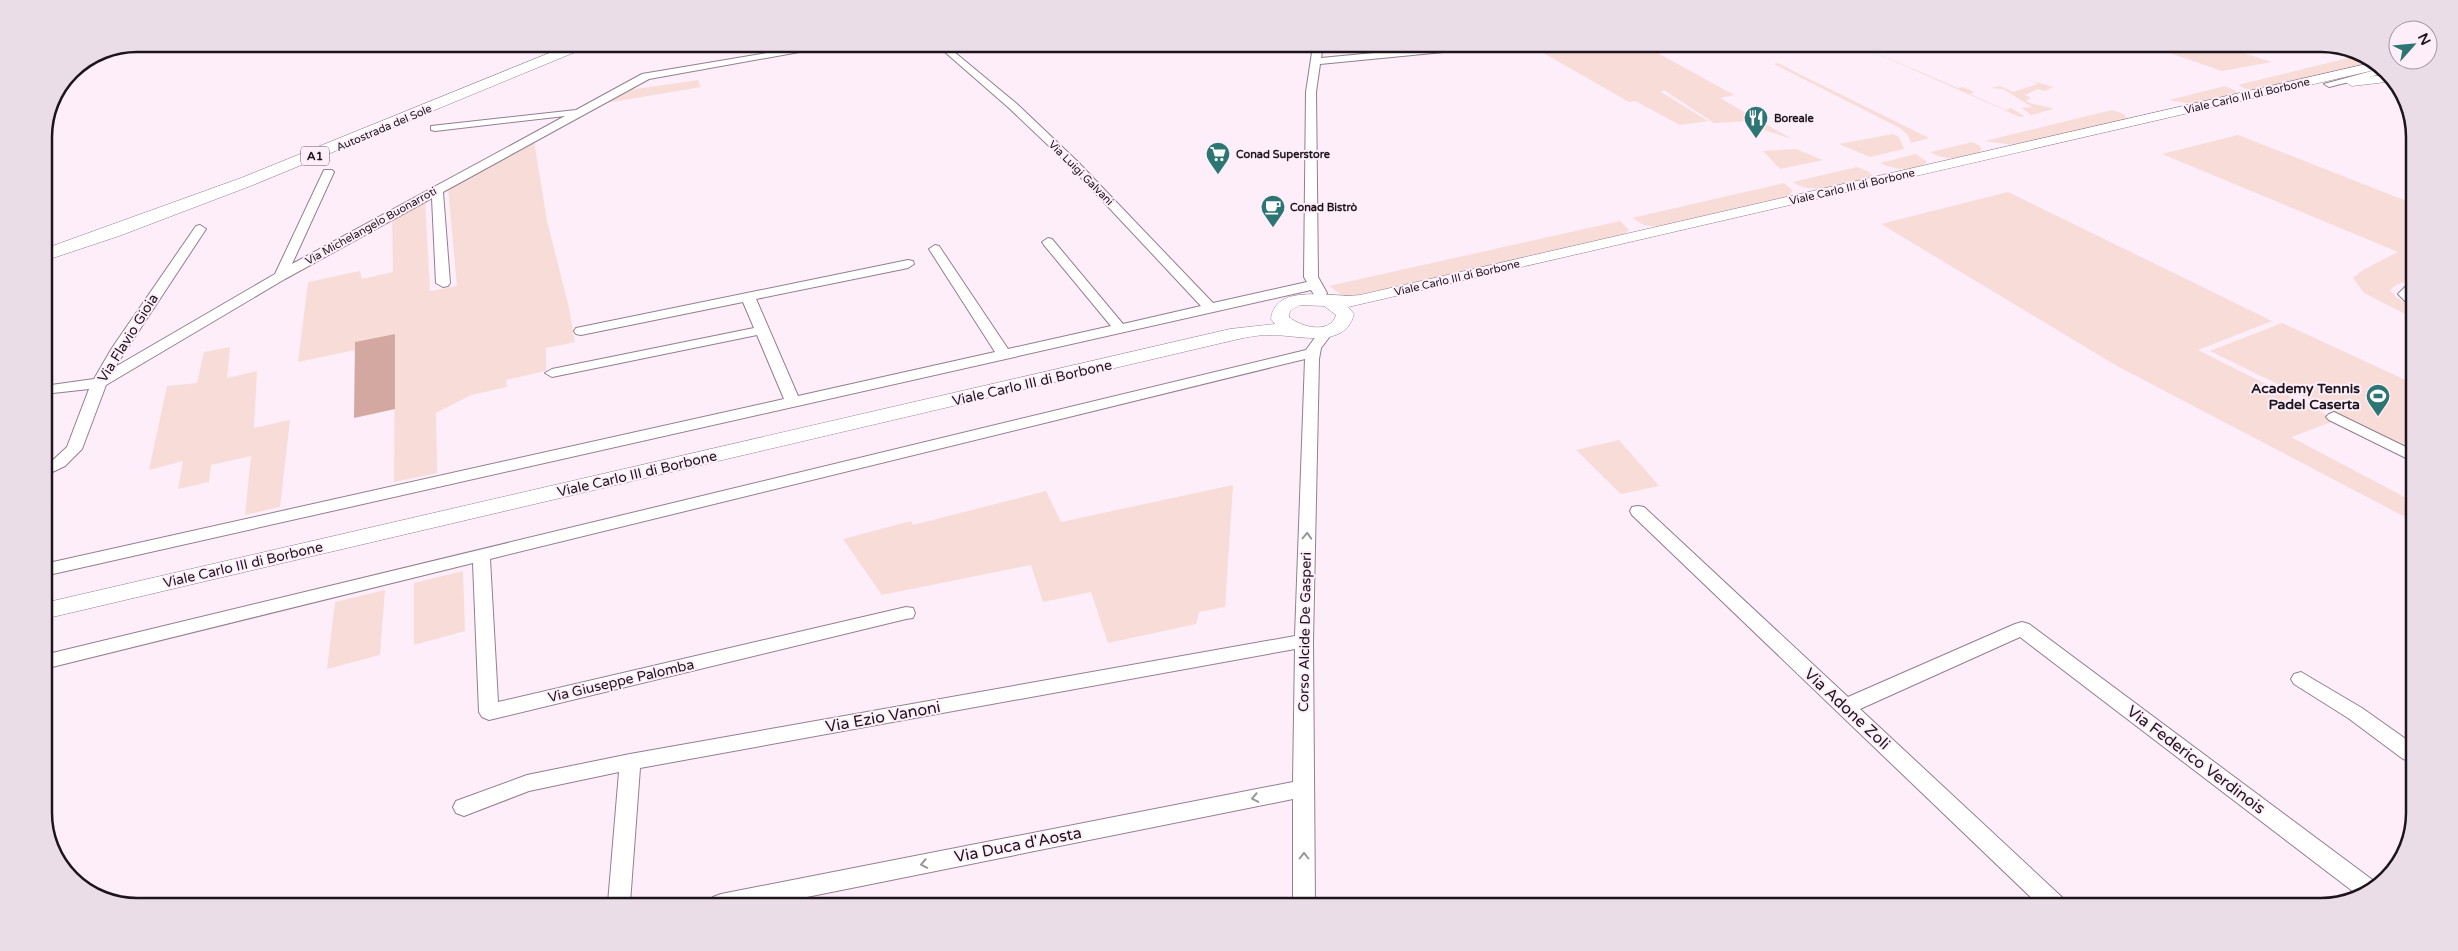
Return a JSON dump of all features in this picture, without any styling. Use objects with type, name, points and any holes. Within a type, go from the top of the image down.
[{"type":"highway","name":"Autostrada del Sole","points":[[52,240],[120,218],[357,129],[540,52]]},
{"type":"highway","name":"Autostrada del Sole","points":[[52,252],[141,223],[287,167],[563,52]]},
{"type":"main road","name":"Viale Carlo III di Borbone","points":[[1230,336],[1258,326],[1285,308],[1309,299],[1328,301],[1368,298],[2369,67]]},
{"type":"main road","points":[[2329,84],[2382,79]]},
{"type":"main road","name":"Viale Carlo III di Borbone","points":[[53,609],[1230,336],[1267,330],[1295,330],[1310,333],[1327,332],[1336,328],[1345,319],[1379,305],[2329,84]]},
{"type":"main road","points":[[1328,301],[1342,309],[1345,319]]},
{"type":"main road","points":[[1285,308],[1284,324],[1295,330]]},
{"type":"street","name":"Via Michelangelo Buonarroti","points":[[99,383],[280,276],[646,76],[791,52]]},
{"type":"street","name":"Via Luigi Galvani","points":[[949,52],[1013,106],[1073,163],[1212,310]]},
{"type":"street","points":[[1285,308],[1302,294],[1310,283],[1311,92],[1318,52]]},
{"type":"street","points":[[1334,52],[1358,57]]},
{"type":"street","points":[[1317,61],[1411,52]]},
{"type":"street","points":[[1315,74],[1340,62],[1358,57]]},
{"type":"street","name":"Viale Carlo III di Borbone","points":[[2329,84],[2376,72]]},
{"type":"street","points":[[435,128],[582,111]]},
{"type":"street","points":[[280,276],[328,172]]},
{"type":"street","points":[[437,190],[443,283]]},
{"type":"street","name":"Via Flavio Gioia","points":[[52,467],[74,449],[99,383],[119,348],[200,229]]},
{"type":"street","points":[[1048,242],[1120,330]]},
{"type":"street","points":[[935,249],[1005,356]]},
{"type":"street","points":[[581,331],[908,264]]},
{"type":"street","points":[[53,568],[1212,310],[1310,283]]},
{"type":"street","points":[[1310,283],[1328,301]]},
{"type":"street","points":[[748,297],[794,403]]},
{"type":"street","points":[[552,373],[762,330]]},
{"type":"street","points":[[1295,330],[1308,342],[1312,355]]},
{"type":"street","points":[[1312,355],[1314,347],[1327,332]]},
{"type":"street","points":[[53,660],[1312,355]]},
{"type":"street","name":"Corso Alcide De Gasperi","points":[[1304,898],[1304,641],[1312,355]]},
{"type":"street","points":[[52,389],[99,383]]},
{"type":"street","points":[[2334,417],[2405,453]]},
{"type":"street","name":"Via Adone Zoli","points":[[1638,511],[2047,898]]},
{"type":"street","name":"Via Giuseppe Palomba","points":[[481,556],[489,712],[906,613]]},
{"type":"street","name":"Via Federico Verdinois","points":[[1845,707],[2022,629],[2364,887]]},
{"type":"street","name":"Via Ezio Vanoni","points":[[464,807],[527,783],[630,762],[1304,641]]},
{"type":"street","points":[[2301,679],[2355,713],[2406,750]]},
{"type":"street","points":[[619,898],[630,762]]},
{"type":"street","name":"Via Duca d'Aosta","points":[[754,898],[1303,789]]},
{"type":"shaded area","points":[[1542,52],[1656,52],[1734,95],[1720,98],[1792,139],[1752,126],[1750,121],[1714,123],[1664,90],[1661,92],[1708,121],[1680,125],[1635,101],[1629,102]]},
{"type":"shaded area","points":[[1873,52],[1958,88],[1963,87],[1974,92],[1970,94],[2006,110],[2011,108],[2024,116],[2020,117]]},
{"type":"shaded area","points":[[2167,52],[2240,52],[2272,62],[2222,71]]},
{"type":"shaded area","points":[[2349,58],[2365,65],[2262,89],[2246,89],[2238,85]]},
{"type":"shaded area","points":[[1778,63],[1929,138],[1911,143],[1908,135],[1900,128],[1774,64]]},
{"type":"shaded area","points":[[698,80],[701,87],[600,104],[623,91]]},
{"type":"shaded area","points":[[2029,80],[2053,87],[2045,91],[2038,89],[2025,95],[2031,98],[2026,101],[2053,109],[2031,115],[2022,108],[2032,107],[2003,89],[1991,88],[2000,86],[2013,92],[2038,84]]},
{"type":"shaded area","points":[[2225,86],[2236,91],[2235,93],[2191,104],[2169,100]]},
{"type":"shaded area","points":[[2112,110],[2124,114],[2127,119],[2013,145],[1985,141]]},
{"type":"shaded area","points":[[1893,134],[1899,137],[1904,149],[1870,157],[1839,144]]},
{"type":"shaded area","points":[[2238,135],[2405,201],[2405,282],[2396,285],[2390,290],[2405,303],[2405,314],[2364,293],[2353,278],[2363,270],[2398,252],[2162,154]]},
{"type":"shaded area","points":[[534,141],[547,221],[569,308],[575,342],[546,348],[546,371],[506,380],[507,387],[471,395],[436,413],[437,473],[394,482],[395,334],[355,342],[355,350],[298,362],[308,282],[360,271],[362,279],[393,272],[392,218],[425,200],[430,291],[457,286],[448,188]]},
{"type":"shaded area","points":[[1973,142],[1981,147],[1981,151],[1963,158],[1942,157],[1930,152]]},
{"type":"shaded area","points":[[1796,149],[1823,160],[1780,169],[1763,151]]},
{"type":"shaded area","points":[[1916,154],[1927,162],[1911,169],[1892,167],[1880,163]]},
{"type":"shaded area","points":[[1857,167],[1869,172],[1874,177],[1844,186],[1821,189],[1801,186],[1793,182]]},
{"type":"shaded area","points":[[1784,183],[1792,190],[1790,196],[1785,198],[1660,227],[1644,225],[1632,218]]},
{"type":"shaded area","points":[[2008,192],[2272,321],[2198,350],[2337,420],[2291,437],[2406,498],[2406,517],[2117,366],[1881,224]]},
{"type":"shaded area","points":[[1620,221],[1629,230],[1623,235],[1359,295],[1342,295],[1329,286]]},
{"type":"shaded area","name":"Academy Tennis Padel Caserta","points":[[2282,323],[2405,380],[2405,447],[2210,351]]},
{"type":"shaded area","points":[[395,334],[395,409],[354,418],[355,342]]},
{"type":"shaded area","points":[[230,347],[227,378],[257,371],[254,428],[290,420],[280,507],[245,515],[251,456],[211,465],[209,482],[178,489],[183,461],[149,470],[167,386],[197,383],[204,352]]},
{"type":"shaded area","points":[[1619,440],[1659,486],[1621,494],[1576,450]]},
{"type":"shaded area","points":[[1233,485],[1225,607],[1199,612],[1196,624],[1108,643],[1091,592],[1043,602],[1031,565],[882,595],[843,539],[911,521],[913,525],[1046,491],[1061,522]]},
{"type":"shaded area","points":[[463,571],[465,631],[414,645],[414,583]]},
{"type":"shaded area","points":[[385,590],[380,655],[327,669],[335,602]]},
{"type":"place","name":"Boreale","points":[[1756,139]]},
{"type":"place","name":"Conad Superstore","points":[[1218,175]]},
{"type":"place","name":"Conad Bistrò","points":[[1273,228]]},
{"type":"place","name":"Academy Tennis Padel Caserta","points":[[2378,417]]}]
